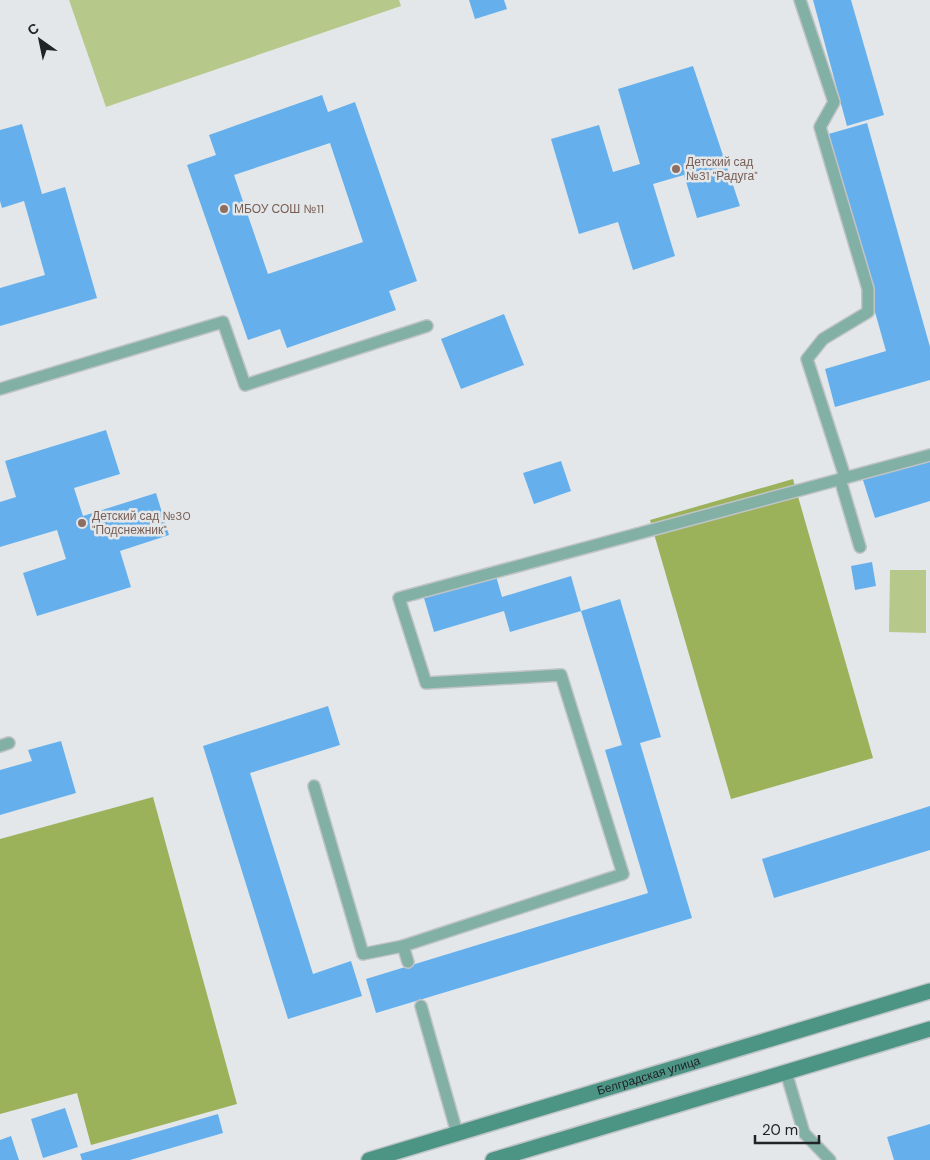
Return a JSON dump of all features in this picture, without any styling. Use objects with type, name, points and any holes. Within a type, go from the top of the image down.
[{"type":"street","name":"Белградская улица","points":[[368,1160],[930,991]]},
{"type":"street","points":[[493,1160],[930,1029]]},
{"type":"lane","points":[[800,0],[834,102],[820,127],[868,290],[868,312],[823,339],[807,359],[860,547]]},
{"type":"lane","points":[[0,389],[223,322],[245,385],[427,326]]},
{"type":"lane","points":[[314,786],[363,954],[404,946],[623,874],[561,676],[426,683],[399,598],[930,454]]},
{"type":"lane","points":[[404,946],[408,962]]},
{"type":"lane","points":[[421,1006],[458,1133]]},
{"type":"lane","points":[[786,1072],[804,1133],[830,1160]]},
{"type":"green space","points":[[69,0],[399,0],[401,6],[106,107]]},
{"type":"green space","points":[[793,479],[873,758],[731,799],[650,520]]},
{"type":"green space","points":[[890,570],[926,570],[926,633],[889,632]]},
{"type":"green space","points":[[153,797],[237,1104],[91,1145],[77,1093],[0,1114],[0,839]]},
{"type":"building","points":[[469,0],[504,0],[507,9],[475,19]]},
{"type":"building","points":[[813,0],[851,0],[884,115],[847,126]]},
{"type":"building","name":"Детский сад №31 \"Радуга\"","points":[[693,66],[740,206],[697,218],[684,175],[653,184],[675,256],[633,270],[618,222],[579,234],[551,139],[599,125],[613,172],[640,164],[618,89]]},
{"type":"building","name":"МБОУ СОШ №11","points":[[322,95],[328,112],[355,102],[417,281],[389,291],[396,310],[287,348],[280,329],[248,340],[187,165],[216,155],[209,135]],"holes":[[[330,143],[363,242],[268,274],[234,175]]]},
{"type":"building","points":[[867,123],[930,347],[930,380],[835,407],[825,369],[886,351],[825,135]]},
{"type":"building","points":[[22,124],[42,194],[65,187],[97,298],[0,326],[0,288],[45,275],[24,201],[2,208],[0,201],[0,130]]},
{"type":"building","points":[[504,314],[524,365],[461,389],[441,339]]},
{"type":"building","name":"Детский сад №30 \"Подснежник\"","points":[[106,430],[120,474],[74,488],[83,516],[156,493],[169,535],[120,551],[131,587],[37,616],[23,573],[66,559],[57,530],[0,547],[0,502],[16,497],[5,461]]},
{"type":"building","points":[[930,456],[930,501],[875,518],[862,477]]},
{"type":"building","points":[[561,461],[571,491],[534,504],[523,473]]},
{"type":"building","points":[[872,562],[876,586],[855,590],[851,566]]},
{"type":"building","points":[[496,576],[502,597],[571,576],[581,611],[510,632],[504,611],[434,632],[424,598]]},
{"type":"building","points":[[620,599],[661,737],[640,743],[692,918],[376,1013],[366,979],[648,893],[605,750],[622,745],[581,611]]},
{"type":"building","points":[[328,706],[340,745],[250,773],[313,974],[351,961],[362,996],[288,1019],[203,746]]},
{"type":"building","points":[[61,741],[76,793],[0,815],[0,770],[32,761],[28,750]]},
{"type":"building","points":[[930,806],[930,850],[774,898],[762,859]]},
{"type":"building","points":[[65,1108],[78,1147],[43,1158],[31,1119]]},
{"type":"building","points":[[218,1114],[223,1133],[130,1160],[82,1160],[80,1154]]},
{"type":"building","points":[[930,1124],[930,1160],[894,1160],[887,1137]]},
{"type":"building","points":[[11,1136],[19,1160],[0,1160],[0,1140]]},
{"type":"place","name":"Детский сад №31 \"Радуга\"","points":[[676,169]]},
{"type":"place","name":"МБОУ СОШ №11","points":[[224,209]]},
{"type":"place","name":"Детский сад №30 \"Подснежник\"","points":[[82,523]]}]
